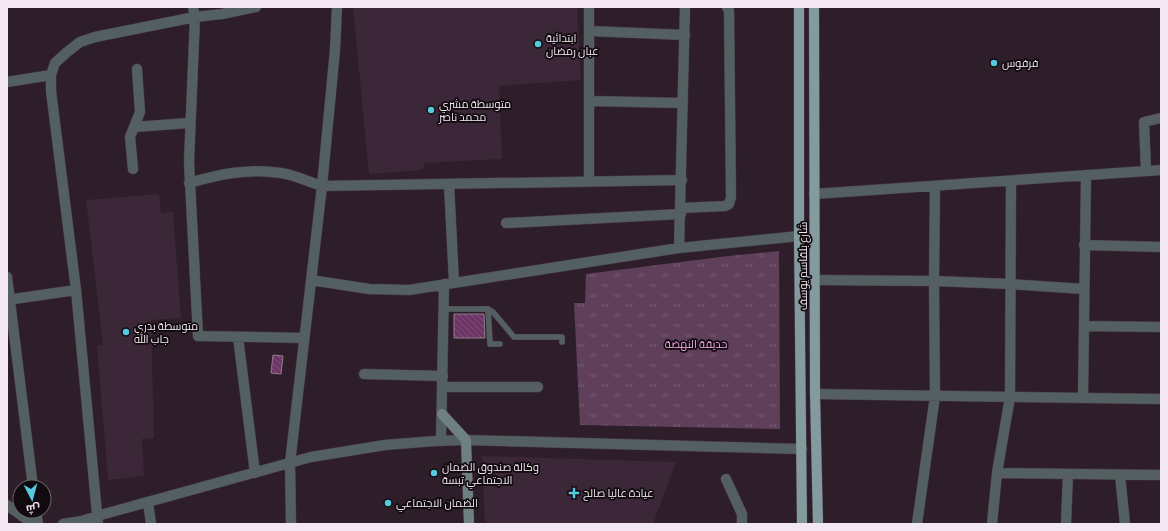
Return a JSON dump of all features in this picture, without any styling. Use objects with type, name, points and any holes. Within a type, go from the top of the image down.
[{"type":"main road","name":"شارع بلقاسم يوسف","points":[[799,7],[799,236],[802,524]]},
{"type":"main road","name":"شارع بلقاسم يوسف","points":[[814,7],[815,394],[818,524]]},
{"type":"street","points":[[98,520],[76,290],[51,91],[51,75],[55,63],[66,53],[80,42],[95,37],[194,12],[256,7]]},
{"type":"street","points":[[291,524],[290,463],[322,186],[335,50],[337,7]]},
{"type":"street","points":[[589,7],[589,181]]},
{"type":"street","points":[[679,248],[682,180],[685,7]]},
{"type":"street","points":[[506,223],[681,211],[725,206],[729,204],[731,197],[729,11],[727,7]]},
{"type":"street","points":[[194,12],[189,123],[190,183],[198,336],[304,338]]},
{"type":"street","points":[[589,31],[684,35]]},
{"type":"street","points":[[133,169],[130,137],[140,112],[137,68]]},
{"type":"street","points":[[7,82],[51,75]]},
{"type":"street","points":[[589,101],[683,103]]},
{"type":"street","points":[[1146,171],[1144,122],[1161,118]]},
{"type":"street","points":[[134,127],[189,123]]},
{"type":"street","points":[[814,194],[1161,170]]},
{"type":"street","points":[[190,183],[235,172],[260,171],[282,173],[322,186],[682,180]]},
{"type":"street","points":[[1083,398],[1086,175]]},
{"type":"street","points":[[992,524],[997,473],[1010,397],[1011,181]]},
{"type":"street","points":[[441,441],[444,309],[449,283],[449,184]]},
{"type":"street","points":[[917,524],[935,396],[935,186]]},
{"type":"street","points":[[311,280],[369,289],[409,290],[679,248],[799,236]]},
{"type":"street","points":[[1084,245],[1161,248]]},
{"type":"street","points":[[7,277],[8,299],[32,479]]},
{"type":"street","points":[[815,280],[934,281],[1010,284],[1084,290]]},
{"type":"street","points":[[8,299],[76,290]]},
{"type":"street","points":[[1084,326],[1161,326]]},
{"type":"street","points":[[238,337],[255,473]]},
{"type":"street","points":[[364,374],[443,376]]},
{"type":"street","points":[[443,387],[538,387]]},
{"type":"street","points":[[815,394],[1161,399]]},
{"type":"street","points":[[442,414],[466,440],[470,524]]},
{"type":"street","points":[[63,524],[98,520],[148,502],[312,457],[385,445],[466,440],[802,449]]},
{"type":"street","points":[[997,473],[1161,475]]},
{"type":"street","points":[[1066,524],[1068,474]]},
{"type":"street","points":[[1120,475],[1125,524]]},
{"type":"street","points":[[726,479],[742,514],[742,524]]},
{"type":"street","points":[[148,502],[151,524]]},
{"type":"street","points":[[7,504],[33,524]]},
{"type":"lane","points":[[444,309],[488,309],[493,312],[514,337],[562,337],[562,342]]},
{"type":"lane","points":[[488,309],[490,344],[500,344]]},
{"type":"shaded area","name":"متوسطة مشري محمد ناصر","points":[[353,7],[577,7],[581,80],[499,86],[502,159],[424,163],[423,170],[369,174]]},
{"type":"shaded area","name":"متوسطة بدري جاب الله","points":[[159,194],[161,213],[173,212],[181,318],[151,320],[154,438],[142,439],[144,476],[108,480],[97,346],[103,344],[86,200]]},
{"type":"shaded area","name":"عيادة عاليا صالح","points":[[482,456],[676,462],[653,524],[485,524]]},
{"type":"green space","name":"حديقة النهضة","points":[[779,251],[780,429],[580,425],[574,303],[585,303],[586,274]]},
{"type":"building","points":[[454,314],[484,314],[485,338],[454,338]]},
{"type":"building","points":[[273,355],[283,356],[281,374],[271,373]]},
{"type":"place","name":"ابتدائية عبان رمضان","points":[[538,44]]},
{"type":"place","name":"فرفوس","points":[[994,63]]},
{"type":"place","name":"متوسطة مشري محمد ناصر","points":[[431,110]]},
{"type":"place","name":"متوسطة بدري جاب الله","points":[[126,332]]},
{"type":"place","name":"وكالة صندوق الضمان الاجتماعي تبسة","points":[[434,473]]},
{"type":"place","name":"عيادة عاليا صالح","points":[[574,493]]},
{"type":"place","name":"الضمان الاجتماعي","points":[[388,503]]}]
